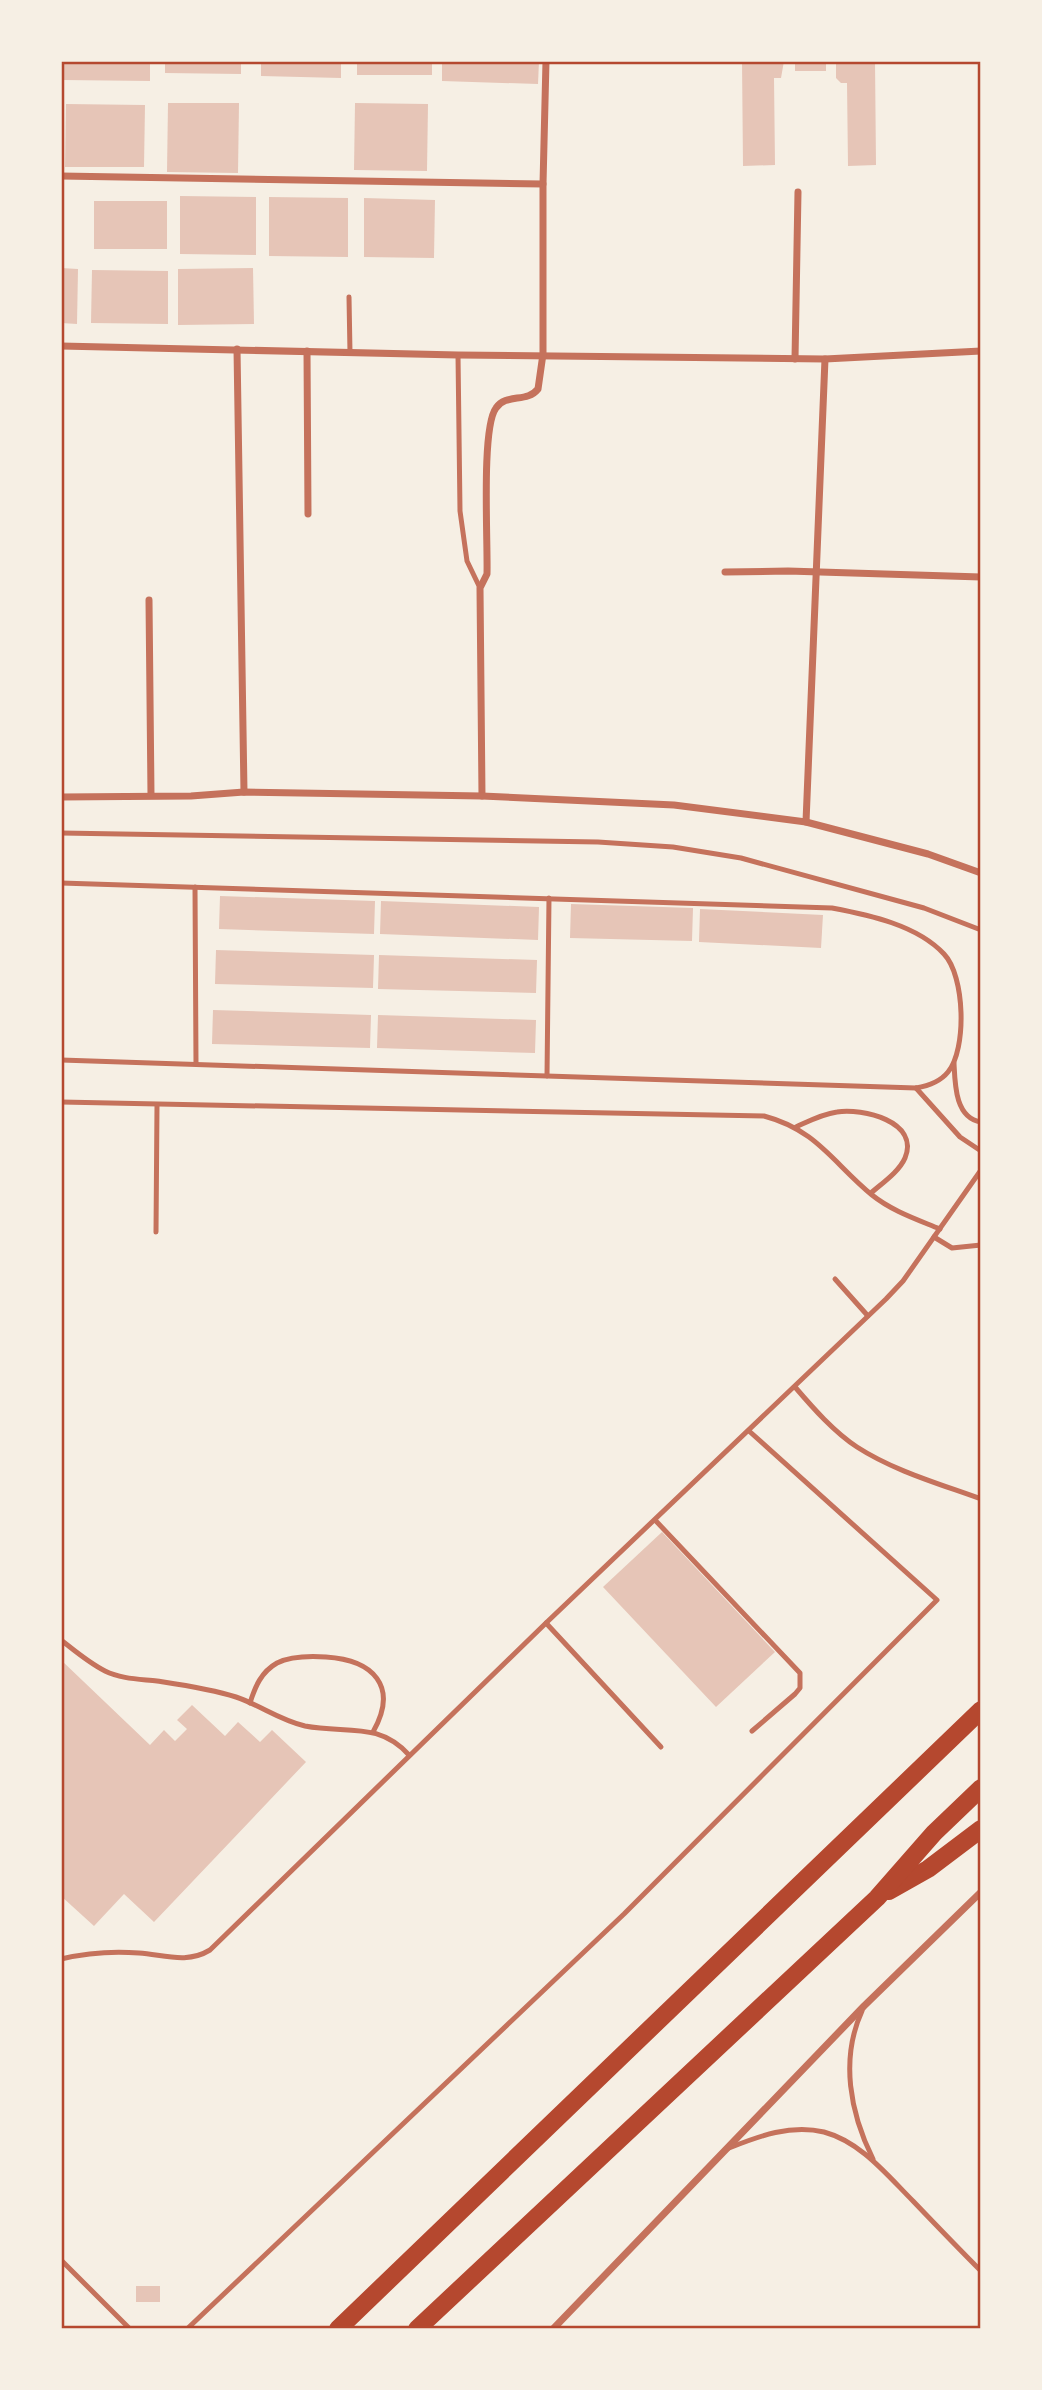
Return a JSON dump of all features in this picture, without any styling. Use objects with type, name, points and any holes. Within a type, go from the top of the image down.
[{"type":"highway","points":[[338,2329],[981,1710]]},
{"type":"highway","points":[[418,2329],[877,1898],[934,1833],[981,1788]]},
{"type":"highway","points":[[877,1898],[929,1869],[981,1829]]},
{"type":"street","points":[[482,796],[480,588],[487,574],[487,439],[493,412],[504,400],[534,394],[538,389],[543,355],[546,61]]},
{"type":"street","points":[[61,176],[543,184]]},
{"type":"street","points":[[795,359],[798,192]]},
{"type":"street","points":[[61,346],[795,359],[981,351]]},
{"type":"street","points":[[237,349],[244,792]]},
{"type":"street","points":[[307,351],[308,514]]},
{"type":"street","points":[[806,822],[825,359]]},
{"type":"street","points":[[725,572],[981,576]]},
{"type":"street","points":[[149,600],[151,794]]},
{"type":"street","points":[[61,797],[151,794],[191,796],[244,792],[482,796],[674,805],[806,822],[928,854],[981,873]]},
{"type":"street","points":[[553,2329],[864,2006],[981,1892]]},
{"type":"lane","points":[[349,296],[350,353]]},
{"type":"lane","points":[[458,355],[460,511],[467,561],[480,588]]},
{"type":"lane","points":[[61,833],[585,841],[673,847],[718,853],[774,866],[925,908],[981,930]]},
{"type":"lane","points":[[61,883],[809,906],[854,912],[896,926],[935,947],[946,956],[953,967],[958,980],[960,1007],[954,1063],[958,1101],[971,1118],[981,1122]]},
{"type":"lane","points":[[195,887],[195,1065]]},
{"type":"lane","points":[[547,1076],[549,898]]},
{"type":"lane","points":[[61,1060],[916,1088],[938,1081],[954,1063]]},
{"type":"lane","points":[[916,1088],[960,1137],[981,1151]]},
{"type":"lane","points":[[61,1102],[764,1116],[796,1127],[817,1142],[871,1194],[899,1212],[940,1229]]},
{"type":"lane","points":[[156,1231],[157,1105]]},
{"type":"lane","points":[[796,1127],[822,1116],[852,1111],[881,1117],[894,1125],[903,1134],[907,1147],[904,1160],[871,1194]]},
{"type":"lane","points":[[61,1959],[106,1953],[138,1953],[185,1959],[202,1955],[220,1940],[903,1281],[981,1170]]},
{"type":"lane","points":[[934,1237],[952,1248],[981,1245]]},
{"type":"lane","points":[[835,1279],[868,1316]]},
{"type":"lane","points":[[795,1387],[856,1447],[918,1476],[981,1499]]},
{"type":"lane","points":[[187,2329],[624,1914],[937,1600],[749,1432]]},
{"type":"lane","points":[[655,1520],[800,1673],[802,1680],[795,1694],[752,1731]]},
{"type":"lane","points":[[546,1623],[661,1747]]},
{"type":"lane","points":[[61,1640],[106,1672],[133,1679],[217,1692],[250,1703],[278,1718],[302,1725],[327,1730],[373,1732],[387,1736],[409,1755]]},
{"type":"lane","points":[[250,1703],[255,1687],[264,1673],[277,1663],[315,1656],[358,1662],[372,1671],[381,1685],[384,1701],[382,1717],[373,1732]]},
{"type":"lane","points":[[864,2006],[853,2030],[850,2088],[861,2135],[874,2162]]},
{"type":"lane","points":[[726,2149],[766,2134],[793,2130],[823,2132],[850,2143],[874,2162],[981,2271]]},
{"type":"lane","points":[[61,2260],[130,2329]]},
{"type":"building","points":[[64,61],[150,61],[150,81],[63,80]]},
{"type":"building","points":[[165,61],[241,61],[241,74],[165,73]]},
{"type":"building","points":[[261,61],[341,61],[341,78],[261,76]]},
{"type":"building","points":[[357,61],[432,61],[432,75],[357,75]]},
{"type":"building","points":[[442,61],[539,61],[538,84],[442,81]]},
{"type":"building","points":[[742,61],[784,61],[781,78],[774,78],[775,165],[743,166]]},
{"type":"building","points":[[795,61],[875,61],[876,165],[848,166],[847,83],[841,83],[836,78],[836,64],[826,64],[826,71],[795,71]]},
{"type":"building","points":[[168,103],[239,103],[238,173],[167,172]]},
{"type":"building","points":[[355,103],[428,104],[427,171],[354,170]]},
{"type":"building","points":[[66,104],[145,105],[144,167],[65,167]]},
{"type":"building","points":[[180,196],[256,197],[256,255],[180,254]]},
{"type":"building","points":[[269,197],[348,198],[348,257],[269,256]]},
{"type":"building","points":[[364,198],[435,200],[434,258],[364,257]]},
{"type":"building","points":[[94,201],[167,201],[167,249],[94,249]]},
{"type":"building","points":[[61,268],[78,269],[77,324],[61,323]]},
{"type":"building","points":[[253,268],[254,324],[178,325],[178,269]]},
{"type":"building","points":[[92,270],[168,271],[168,324],[91,323]]},
{"type":"building","points":[[220,896],[375,901],[374,934],[219,929]]},
{"type":"building","points":[[381,901],[539,907],[538,940],[380,934]]},
{"type":"building","points":[[571,904],[693,908],[692,941],[570,938]]},
{"type":"building","points":[[700,909],[823,915],[821,948],[699,942]]},
{"type":"building","points":[[216,950],[374,955],[373,988],[215,984]]},
{"type":"building","points":[[379,955],[537,960],[536,993],[378,989]]},
{"type":"building","points":[[213,1010],[371,1015],[370,1048],[212,1044]]},
{"type":"building","points":[[378,1015],[536,1020],[535,1053],[377,1048]]},
{"type":"building","points":[[662,1532],[775,1652],[716,1707],[603,1587]]},
{"type":"building","points":[[61,1660],[150,1745],[164,1730],[175,1741],[187,1729],[177,1720],[192,1705],[225,1736],[238,1722],[260,1742],[272,1730],[306,1762],[154,1922],[124,1894],[94,1926],[61,1896]]},
{"type":"building","points":[[136,2286],[160,2286],[160,2302],[136,2302]]}]
